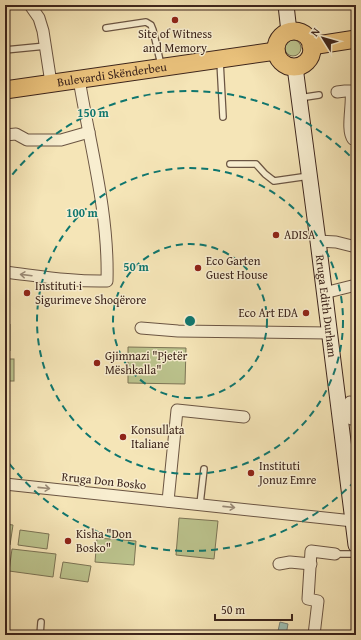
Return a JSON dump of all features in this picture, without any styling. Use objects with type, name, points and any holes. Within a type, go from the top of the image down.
[{"type":"main road","points":[[286,5],[289,32]]},
{"type":"main road","points":[[289,32],[300,33],[305,36],[311,46],[309,58],[306,62],[295,67],[290,67],[282,63],[276,51],[278,41],[289,32]]},
{"type":"main road","points":[[311,46],[356,39]]},
{"type":"main road","name":"Bulevardi Skënderbeu","points":[[5,90],[276,51]]},
{"type":"main road","name":"Rruga Edith Durham","points":[[295,67],[329,333],[349,419],[354,503],[353,521],[356,545]]},
{"type":"street","points":[[30,5],[39,18],[46,46],[51,83]]},
{"type":"street","points":[[5,272],[90,282],[107,281],[104,220],[79,79]]},
{"type":"street","points":[[337,92],[351,91],[352,99],[350,128],[351,137],[353,139]]},
{"type":"street","points":[[5,135],[16,134],[27,140],[61,140],[89,132]]},
{"type":"street","points":[[318,241],[336,242],[356,247]]},
{"type":"street","points":[[324,293],[356,285]]},
{"type":"street","points":[[141,328],[178,331],[329,333]]},
{"type":"street","points":[[349,419],[350,402]]},
{"type":"street","points":[[168,501],[177,410],[244,417]]},
{"type":"street","name":"Rruga Don Bosko","points":[[5,484],[353,521]]},
{"type":"street","points":[[314,635],[318,601],[308,599],[311,551],[334,554]]},
{"type":"street","points":[[279,564],[290,562],[311,564]]},
{"type":"lane","points":[[241,5],[246,5]]},
{"type":"lane","points":[[106,28],[146,22],[149,23],[153,30],[162,67]]},
{"type":"lane","points":[[5,50],[46,46]]},
{"type":"lane","points":[[220,59],[223,116]]},
{"type":"lane","points":[[299,98],[319,95]]},
{"type":"lane","points":[[230,164],[256,164],[274,181],[309,176]]},
{"type":"lane","points":[[200,504],[204,469]]},
{"type":"lane","points":[[334,554],[356,554]]},
{"type":"lane","points":[[40,635],[41,622]]},
{"type":"green space","points":[[293,40],[299,42],[301,48],[299,54],[293,56],[287,54],[285,48],[287,42]]},
{"type":"green space","points":[[5,323],[10,324],[10,351],[5,351]]},
{"type":"green space","points":[[128,347],[186,348],[185,384],[128,383]]},
{"type":"green space","points":[[5,359],[14,359],[14,381],[5,381]]},
{"type":"green space","points":[[179,518],[218,521],[214,559],[176,555]]},
{"type":"green space","points":[[5,524],[13,525],[10,545],[5,544]]},
{"type":"green space","points":[[20,530],[49,534],[47,549],[18,545]]},
{"type":"green space","points":[[97,538],[136,541],[134,565],[95,562]]},
{"type":"green space","points":[[12,549],[56,554],[53,577],[9,571]]},
{"type":"green space","points":[[63,562],[91,566],[88,582],[60,578]]},
{"type":"water","points":[[280,622],[288,624],[286,635],[277,634],[280,633],[278,631]]},
{"type":"place","name":"Site of Witness and Memory","points":[[175,20]]},
{"type":"place","name":"ADISA","points":[[276,235]]},
{"type":"place","name":"Eco Garten Guest House","points":[[198,268]]},
{"type":"place","name":"Instituti i Sigurimeve Shoqërore","points":[[27,293]]},
{"type":"place","name":"Eco Art EDA","points":[[306,313]]},
{"type":"place","name":"Gjimnazi \"Pjetër Mëshkalla\"","points":[[97,363]]},
{"type":"place","name":"Konsullata Italiane","points":[[123,437]]},
{"type":"place","name":"Instituti Jonuz Emre","points":[[251,473]]},
{"type":"place","name":"Kisha \"Don Bosko\"","points":[[68,541]]}]
